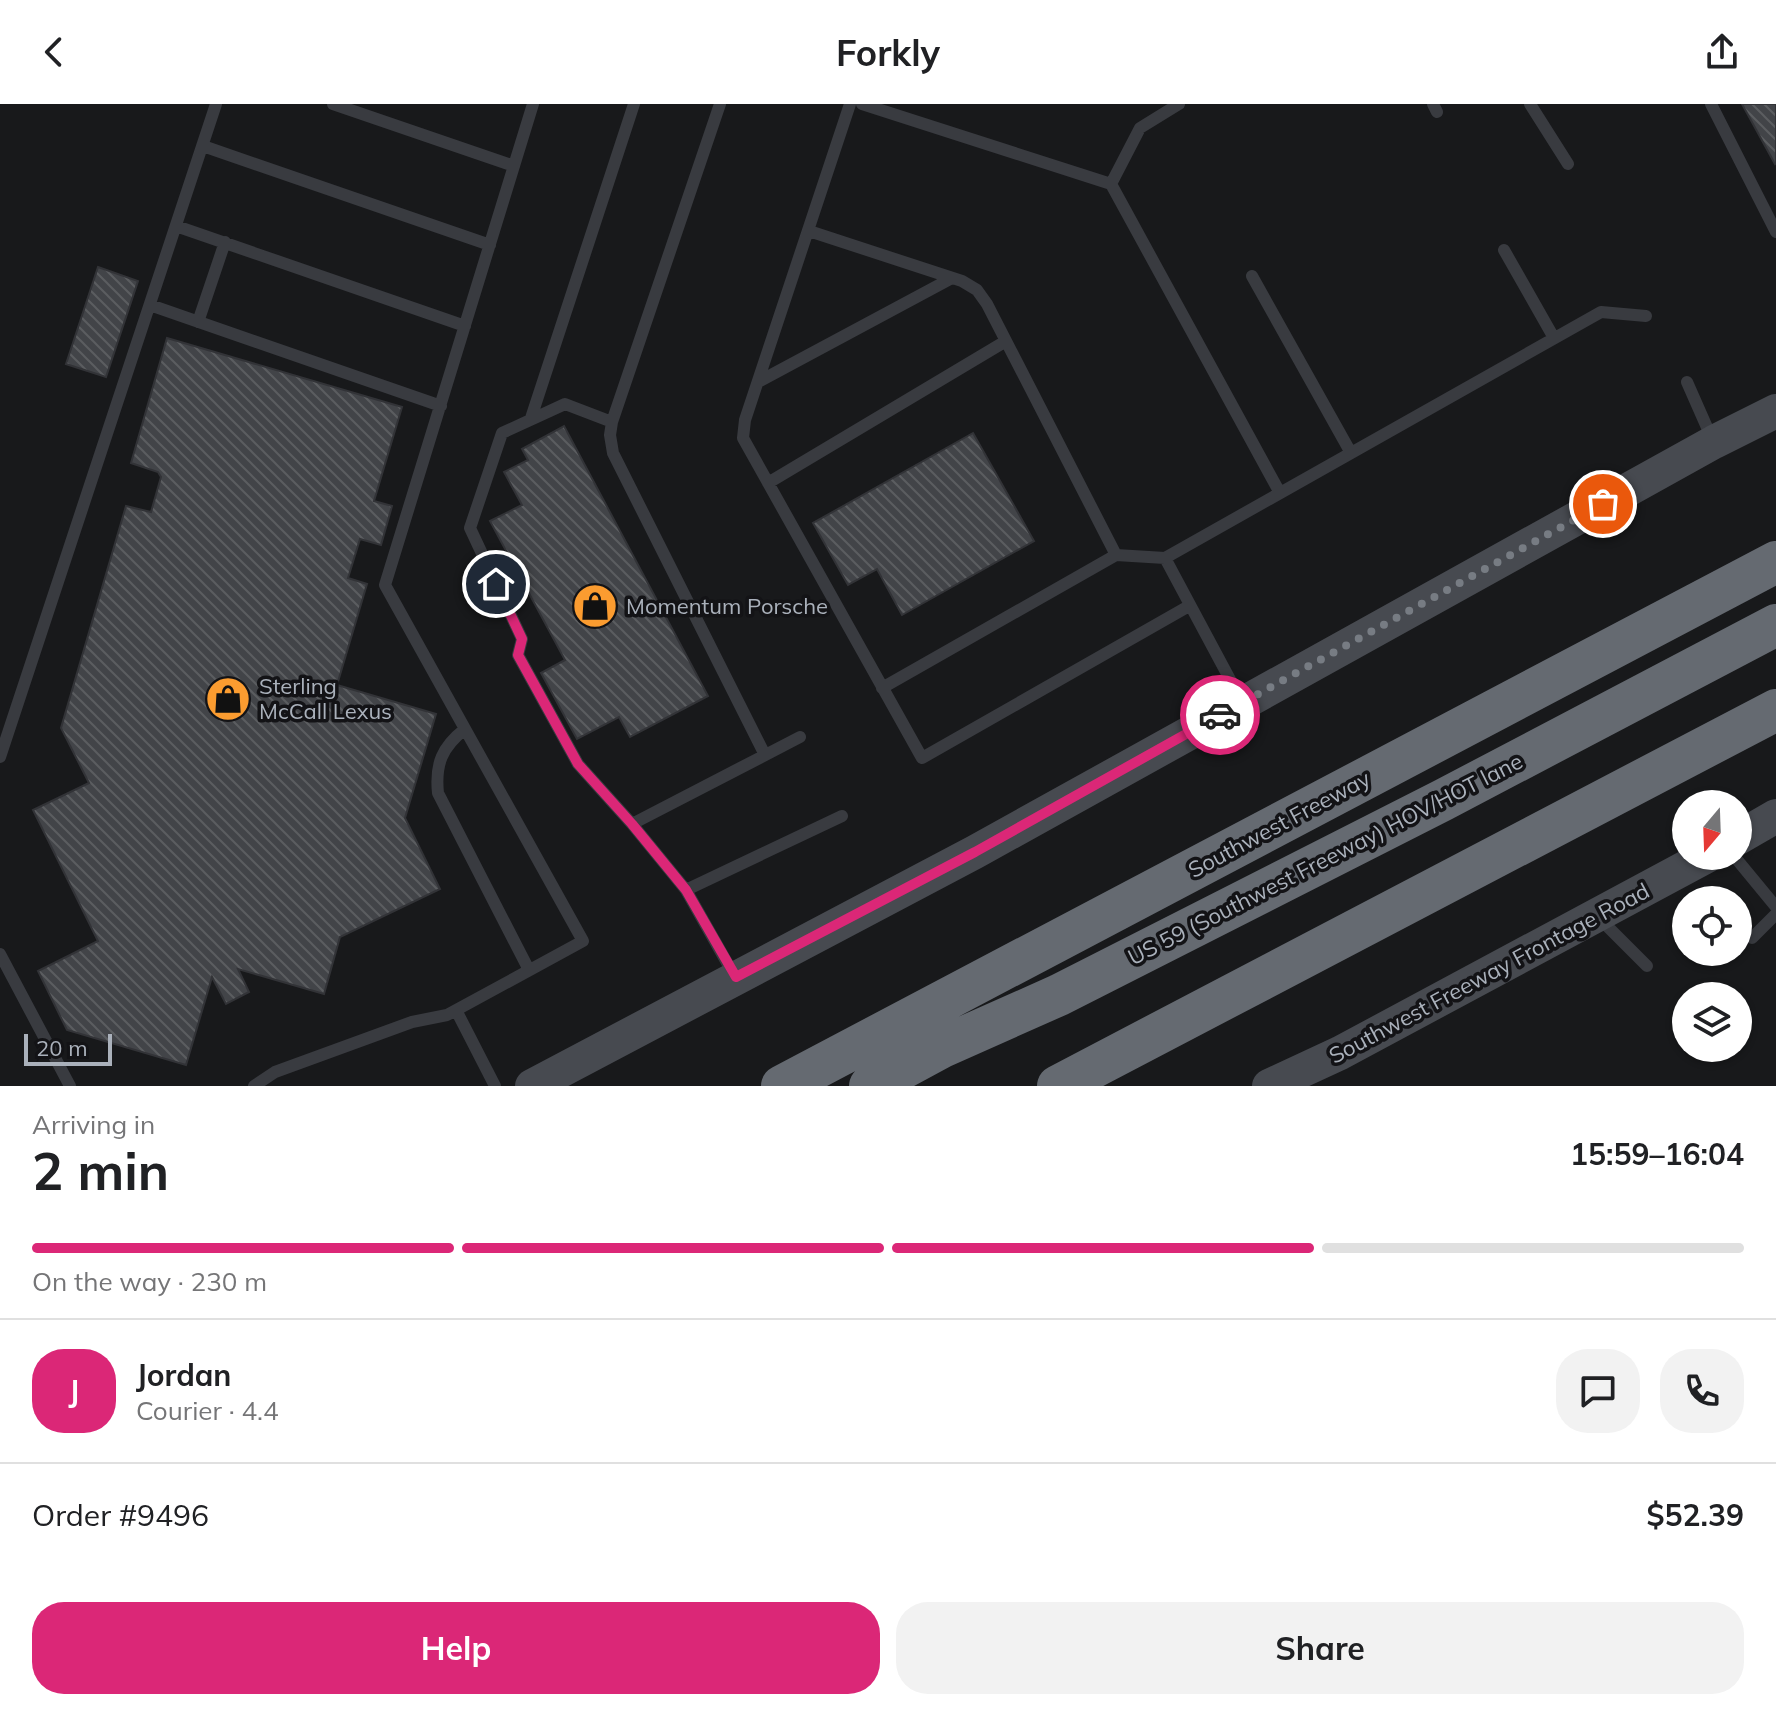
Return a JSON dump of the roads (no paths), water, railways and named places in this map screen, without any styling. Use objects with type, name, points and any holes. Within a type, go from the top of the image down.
[{"type":"highway","name":"Southwest Freeway","points":[[782,1086],[1776,562]]},
{"type":"highway","name":"US 59 (Southwest Freeway) HOV/HOT lane","points":[[870,1086],[942,1047],[1059,995],[1443,800],[1776,625]]},
{"type":"highway","points":[[1058,1086],[1776,710]]},
{"type":"highway","points":[[909,1086],[1059,995]]},
{"type":"main road","points":[[532,1086],[975,852],[1714,442],[1776,411]]},
{"type":"main road","points":[[1752,830],[1776,816]]},
{"type":"main road","name":"Southwest Freeway Frontage Road","points":[[1269,1086],[1340,1053],[1681,870]]},
{"type":"lane","points":[[0,757],[216,104]]},
{"type":"lane","points":[[333,104],[514,166]]},
{"type":"lane","points":[[254,1086],[275,1072],[412,1022],[447,1015],[583,941],[385,585],[533,104]]},
{"type":"lane","points":[[531,418],[634,104]]},
{"type":"lane","points":[[720,104],[610,435],[613,453],[765,755]]},
{"type":"lane","points":[[850,104],[745,420],[743,438],[922,758],[1189,606]]},
{"type":"lane","points":[[862,104],[1111,184],[1280,493]]},
{"type":"lane","points":[[1111,184],[1140,128],[1179,104]]},
{"type":"lane","points":[[1530,104],[1568,164]]},
{"type":"lane","points":[[1711,104],[1776,232]]},
{"type":"lane","points":[[203,146],[490,245]]},
{"type":"lane","points":[[176,226],[465,326]]},
{"type":"lane","points":[[809,231],[952,278],[977,290],[1116,555]]},
{"type":"lane","points":[[198,322],[225,242]]},
{"type":"lane","points":[[1504,250],[1554,338]]},
{"type":"lane","points":[[1252,276],[1351,453]]},
{"type":"lane","points":[[758,382],[952,278]]},
{"type":"lane","points":[[150,305],[441,406]]},
{"type":"lane","points":[[882,688],[1116,555],[1165,558],[1601,312],[1646,316]]},
{"type":"lane","points":[[768,483],[1006,341]]},
{"type":"lane","points":[[1687,382],[1714,442]]},
{"type":"lane","points":[[612,422],[565,404],[502,433],[470,528],[522,639],[518,655],[578,764],[686,890],[736,977]]},
{"type":"lane","points":[[1165,558],[1243,702]]},
{"type":"lane","points":[[465,729],[450,741],[439,763],[436,777],[438,793],[529,970]]},
{"type":"lane","points":[[632,824],[800,737]]},
{"type":"lane","points":[[686,890],[842,816]]},
{"type":"lane","points":[[1746,870],[1776,907]]},
{"type":"lane","points":[[1752,938],[1776,914]]},
{"type":"lane","points":[[1597,916],[1647,966]]},
{"type":"lane","points":[[0,954],[70,1086]]},
{"type":"lane","points":[[456,1010],[495,1086]]},
{"type":"place","name":"Momentum Porsche","points":[[595,606]]},
{"type":"place","name":"Sterling McCall Lexus","points":[[228,699]]}]
